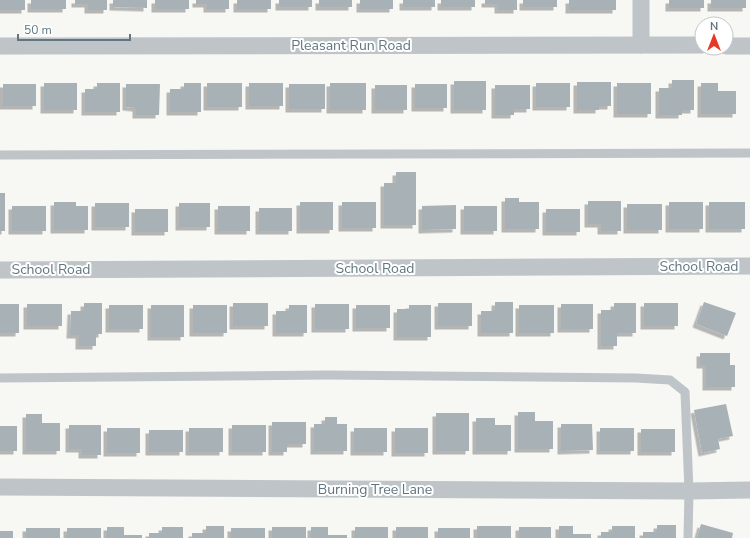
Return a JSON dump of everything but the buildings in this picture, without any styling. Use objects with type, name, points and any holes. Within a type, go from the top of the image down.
[{"type":"street","points":[[641,0],[641,45]]},
{"type":"street","name":"Pleasant Run Road","points":[[0,46],[694,45]]},
{"type":"street","points":[[734,46],[750,46]]},
{"type":"street","name":"School Road","points":[[0,270],[750,266]]},
{"type":"street","name":"Burning Tree Lane","points":[[0,487],[689,491],[750,490]]},
{"type":"lane","points":[[0,155],[750,153]]},
{"type":"lane","points":[[0,378],[328,375],[636,378],[670,380],[685,392],[689,491],[688,538]]}]
